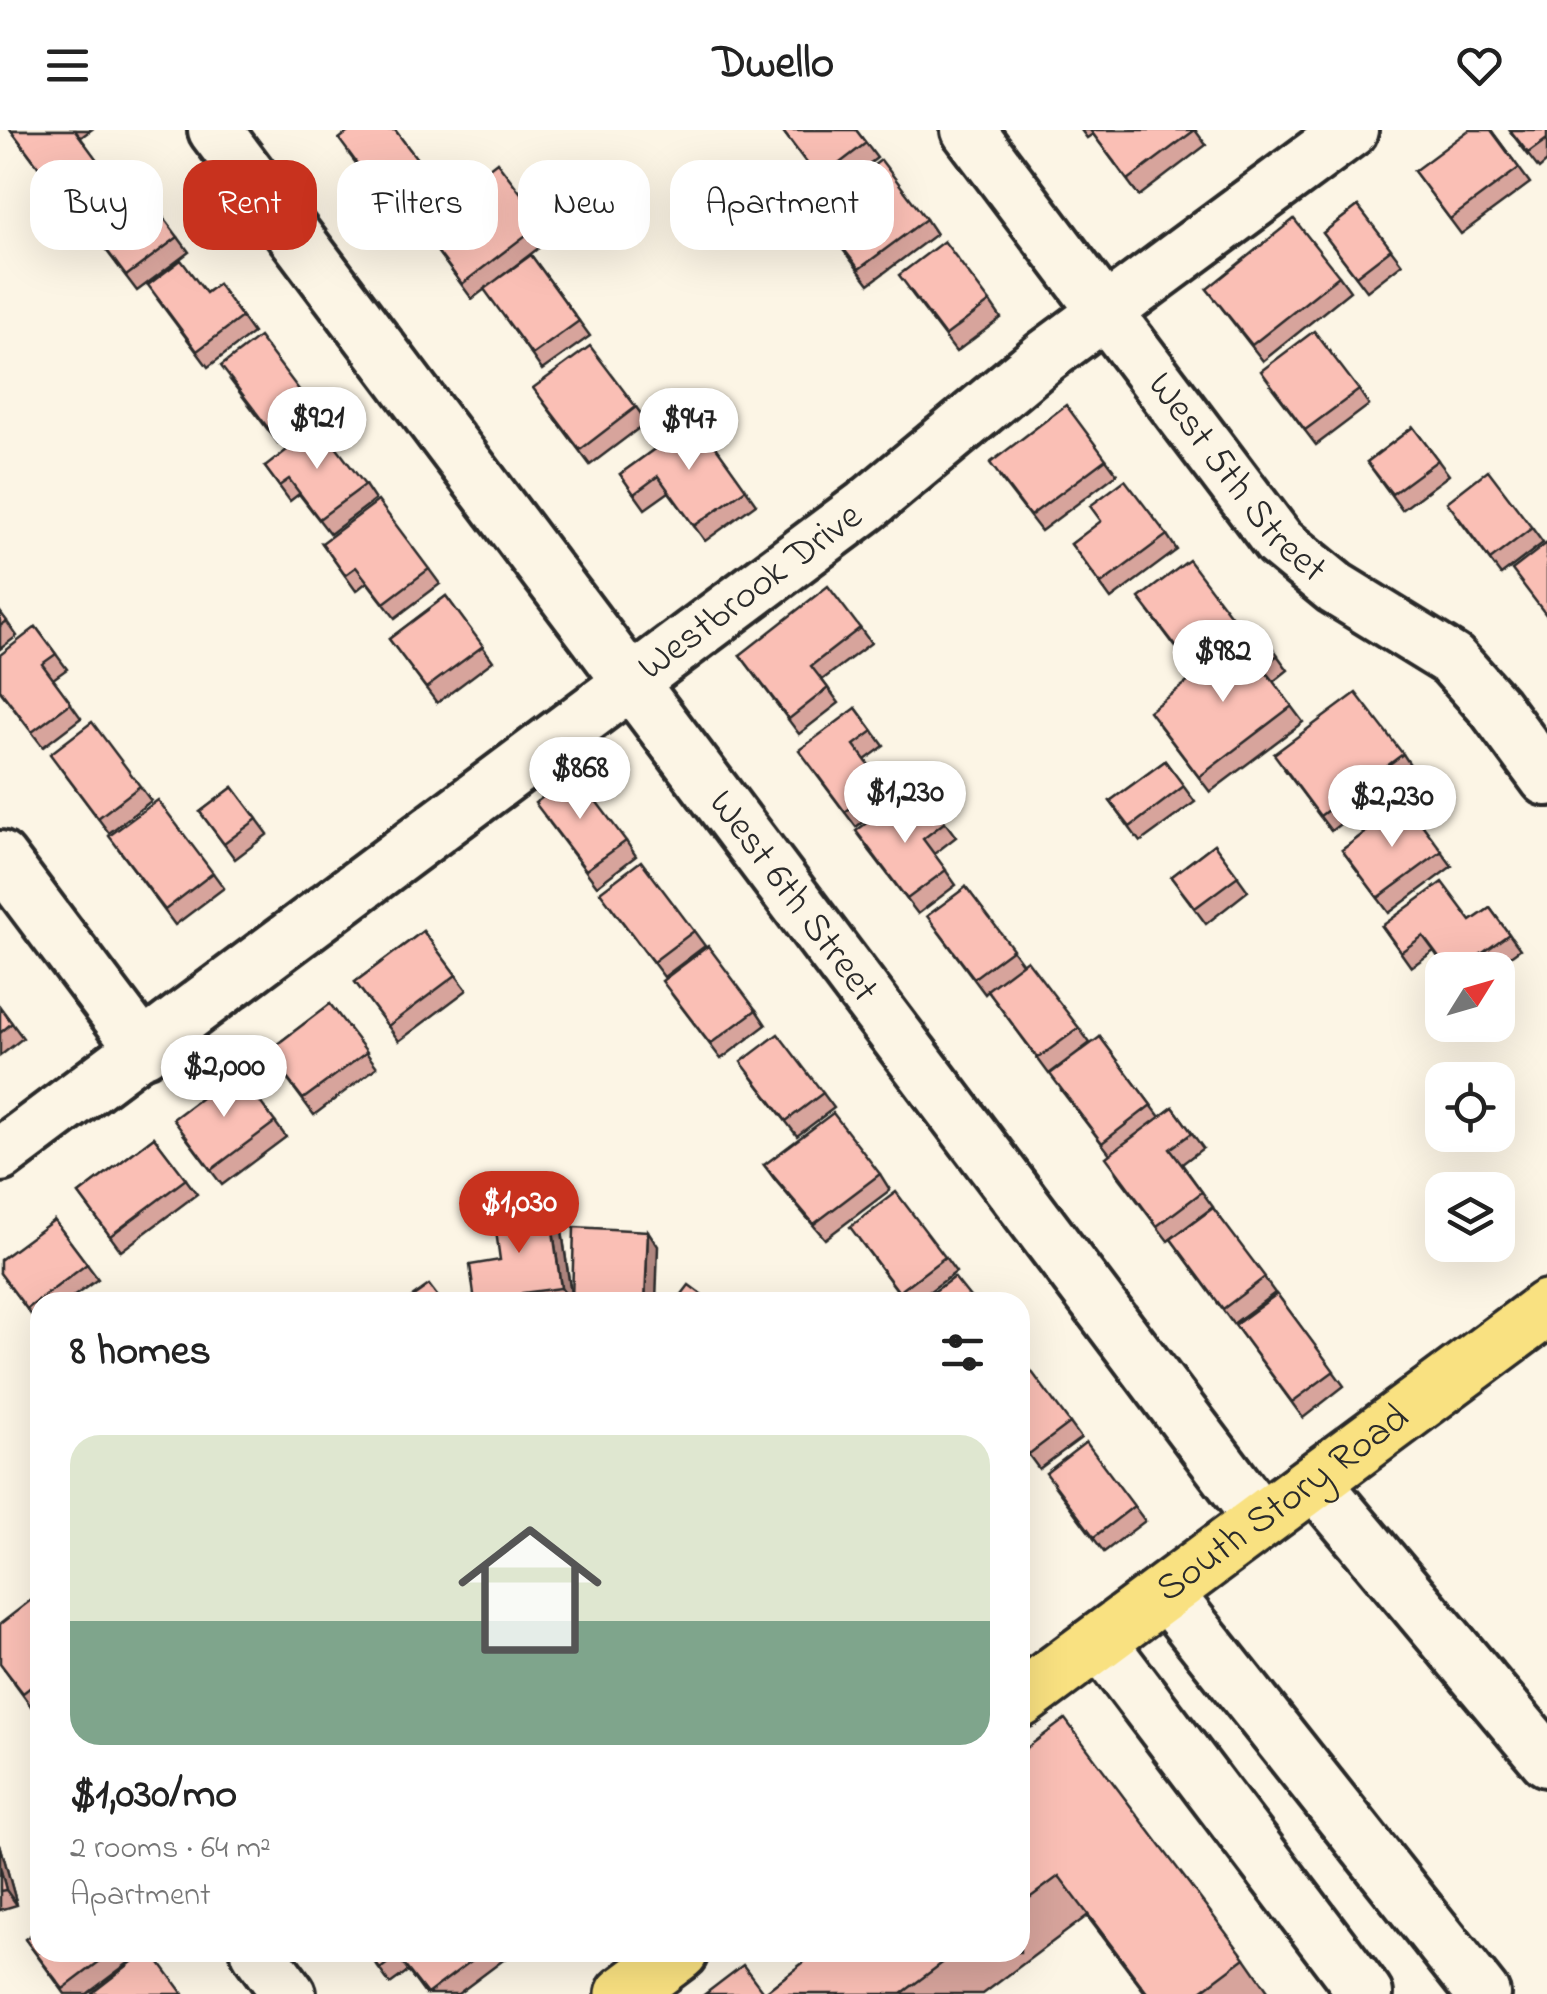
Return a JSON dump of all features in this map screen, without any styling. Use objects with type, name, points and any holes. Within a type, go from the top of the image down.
[{"type":"main road","name":"South Story Road","points":[[1030,1693],[1547,1308]]},
{"type":"main road","points":[[624,1994],[667,1962]]},
{"type":"street","name":"West 6th Street","points":[[215,130],[1262,1521]]},
{"type":"street","name":"West 5th Street","points":[[968,130],[1279,542],[1335,588],[1452,660],[1494,707],[1547,779]]},
{"type":"street","name":"Westbrook Drive","points":[[0,1155],[866,506],[966,420],[1104,312],[1352,130]]},
{"type":"street","points":[[0,858],[144,1050]]},
{"type":"street","points":[[1314,1482],[1547,1760]]},
{"type":"street","points":[[1165,1592],[1482,1994]]},
{"type":"street","points":[[1099,1641],[1364,1993]]},
{"type":"street","points":[[266,1962],[290,1994]]},
{"type":"building","points":[[11,130],[75,130],[97,160],[34,160]]},
{"type":"building","points":[[351,130],[395,130],[418,160],[354,160],[339,139]]},
{"type":"building","points":[[782,130],[856,130],[866,143],[844,160],[805,160]]},
{"type":"building","points":[[1090,130],[1195,130],[1128,180]]},
{"type":"building","points":[[1469,130],[1491,130],[1519,168],[1450,219],[1414,171]]},
{"type":"building","points":[[1510,130],[1547,130],[1547,139],[1528,153]]},
{"type":"building","points":[[498,163],[518,189],[518,241],[462,284],[436,250],[498,250]]},
{"type":"building","points":[[894,177],[926,219],[894,243]]},
{"type":"building","points":[[1358,206],[1391,249],[1356,276],[1323,233]]},
{"type":"building","points":[[163,217],[178,237],[163,248]]},
{"type":"building","points":[[1294,219],[1339,276],[1252,345],[1207,289]]},
{"type":"building","points":[[944,241],[990,302],[945,336],[899,275]]},
{"type":"building","points":[[107,250],[161,250],[126,276]]},
{"type":"building","points":[[845,250],[884,250],[859,269]]},
{"type":"building","points":[[531,255],[579,321],[532,355],[484,289]]},
{"type":"building","points":[[181,260],[206,293],[218,284],[242,317],[197,351],[148,285]]},
{"type":"building","points":[[1314,331],[1359,390],[1305,430],[1261,371]]},
{"type":"building","points":[[259,337],[306,399],[268,428],[221,366]]},
{"type":"building","points":[[590,346],[636,407],[580,450],[533,388]]},
{"type":"building","points":[[1066,405],[1106,459],[1030,516],[990,463]]},
{"type":"building","points":[[696,419],[746,489],[694,526],[658,476],[634,494],[620,474]]},
{"type":"building","points":[[319,425],[365,485],[319,519],[289,479],[279,486],[265,467]]},
{"type":"building","points":[[1413,427],[1438,460],[1392,494],[1367,462]]},
{"type":"building","points":[[1488,470],[1532,528],[1490,560],[1447,502]]},
{"type":"building","points":[[1125,480],[1167,535],[1101,584],[1071,544],[1101,521],[1090,506]]},
{"type":"building","points":[[378,501],[429,569],[384,603],[356,567],[345,575],[322,543]]},
{"type":"building","points":[[1547,543],[1547,616],[1512,570]]},
{"type":"building","points":[[1189,560],[1232,617],[1182,654],[1139,598]]},
{"type":"building","points":[[828,586],[860,628],[811,666],[828,688],[789,719],[740,655]]},
{"type":"building","points":[[446,596],[483,646],[426,688],[389,639]]},
{"type":"building","points":[[36,627],[56,654],[42,664],[71,703],[32,732],[0,690],[0,655]]},
{"type":"building","points":[[1258,629],[1278,655],[1262,667],[1292,706],[1199,777],[1149,711]]},
{"type":"building","points":[[1356,693],[1403,754],[1320,816],[1274,754]]},
{"type":"building","points":[[856,708],[873,731],[854,745],[883,784],[845,812],[799,750]]},
{"type":"building","points":[[92,722],[140,786],[98,818],[50,754]]},
{"type":"building","points":[[1165,761],[1184,786],[1130,827],[1110,801]]},
{"type":"building","points":[[575,773],[626,841],[586,870],[535,803]]},
{"type":"building","points":[[233,787],[257,819],[224,844],[200,812]]},
{"type":"building","points":[[158,800],[213,873],[165,910],[109,836]]},
{"type":"building","points":[[894,802],[907,819],[930,802],[945,822],[923,839],[946,870],[907,899],[856,831]]},
{"type":"building","points":[[1405,802],[1442,851],[1378,898],[1342,850]]},
{"type":"building","points":[[1214,844],[1238,876],[1195,908],[1171,877]]},
{"type":"building","points":[[641,861],[694,931],[653,962],[600,892]]},
{"type":"building","points":[[1442,882],[1471,921],[1490,908],[1509,934],[1484,952],[1435,952],[1423,936],[1401,952],[1382,926]]},
{"type":"building","points":[[966,887],[1013,949],[974,978],[927,916]]},
{"type":"building","points":[[423,931],[456,975],[388,1026],[355,982]]},
{"type":"building","points":[[708,946],[756,1010],[710,1044],[662,981]]},
{"type":"building","points":[[1027,960],[1079,1028],[1038,1058],[987,990]]},
{"type":"building","points":[[330,1004],[367,1052],[303,1099],[267,1052]]},
{"type":"building","points":[[0,1007],[12,1023],[0,1033]]},
{"type":"building","points":[[778,1034],[823,1093],[786,1121],[741,1062]]},
{"type":"building","points":[[1100,1037],[1151,1105],[1102,1143],[1050,1074]]},
{"type":"building","points":[[237,1071],[275,1122],[211,1170],[173,1119]]},
{"type":"building","points":[[1173,1107],[1192,1133],[1170,1149],[1202,1192],[1157,1226],[1106,1157]]},
{"type":"building","points":[[833,1113],[880,1174],[814,1224],[764,1165]]},
{"type":"building","points":[[154,1137],[186,1179],[110,1236],[79,1194]]},
{"type":"building","points":[[896,1192],[945,1257],[899,1292],[850,1227]]},
{"type":"building","points":[[549,1202],[561,1288],[474,1292],[470,1265],[500,1260],[493,1209]]},
{"type":"building","points":[[1213,1208],[1265,1277],[1223,1309],[1171,1239]]},
{"type":"building","points":[[54,1220],[87,1264],[50,1292],[30,1292],[27,1309],[0,1273],[0,1260]]},
{"type":"building","points":[[574,1227],[648,1231],[645,1292],[572,1292]]},
{"type":"building","points":[[954,1277],[966,1292],[934,1292]]},
{"type":"building","points":[[1277,1294],[1334,1371],[1292,1402],[1235,1325]]},
{"type":"building","points":[[1030,1369],[1070,1423],[1030,1453]]},
{"type":"building","points":[[1086,1442],[1134,1506],[1094,1537],[1046,1473]]},
{"type":"building","points":[[30,1601],[30,1688],[23,1693],[0,1663],[0,1624]]},
{"type":"building","points":[[1065,1719],[1245,1958],[1197,1994],[1148,1994],[1059,1876],[1030,1898],[1030,1745]]},
{"type":"building","points":[[0,1867],[6,1890],[0,1891]]},
{"type":"building","points":[[42,1962],[99,1962],[63,1989]]},
{"type":"building","points":[[132,1962],[159,1962],[183,1994],[93,1994]]},
{"type":"building","points":[[402,1962],[470,1962],[427,1994]]},
{"type":"building","points":[[804,1962],[944,1962],[901,1994],[705,1994],[743,1965],[764,1993]]}]
